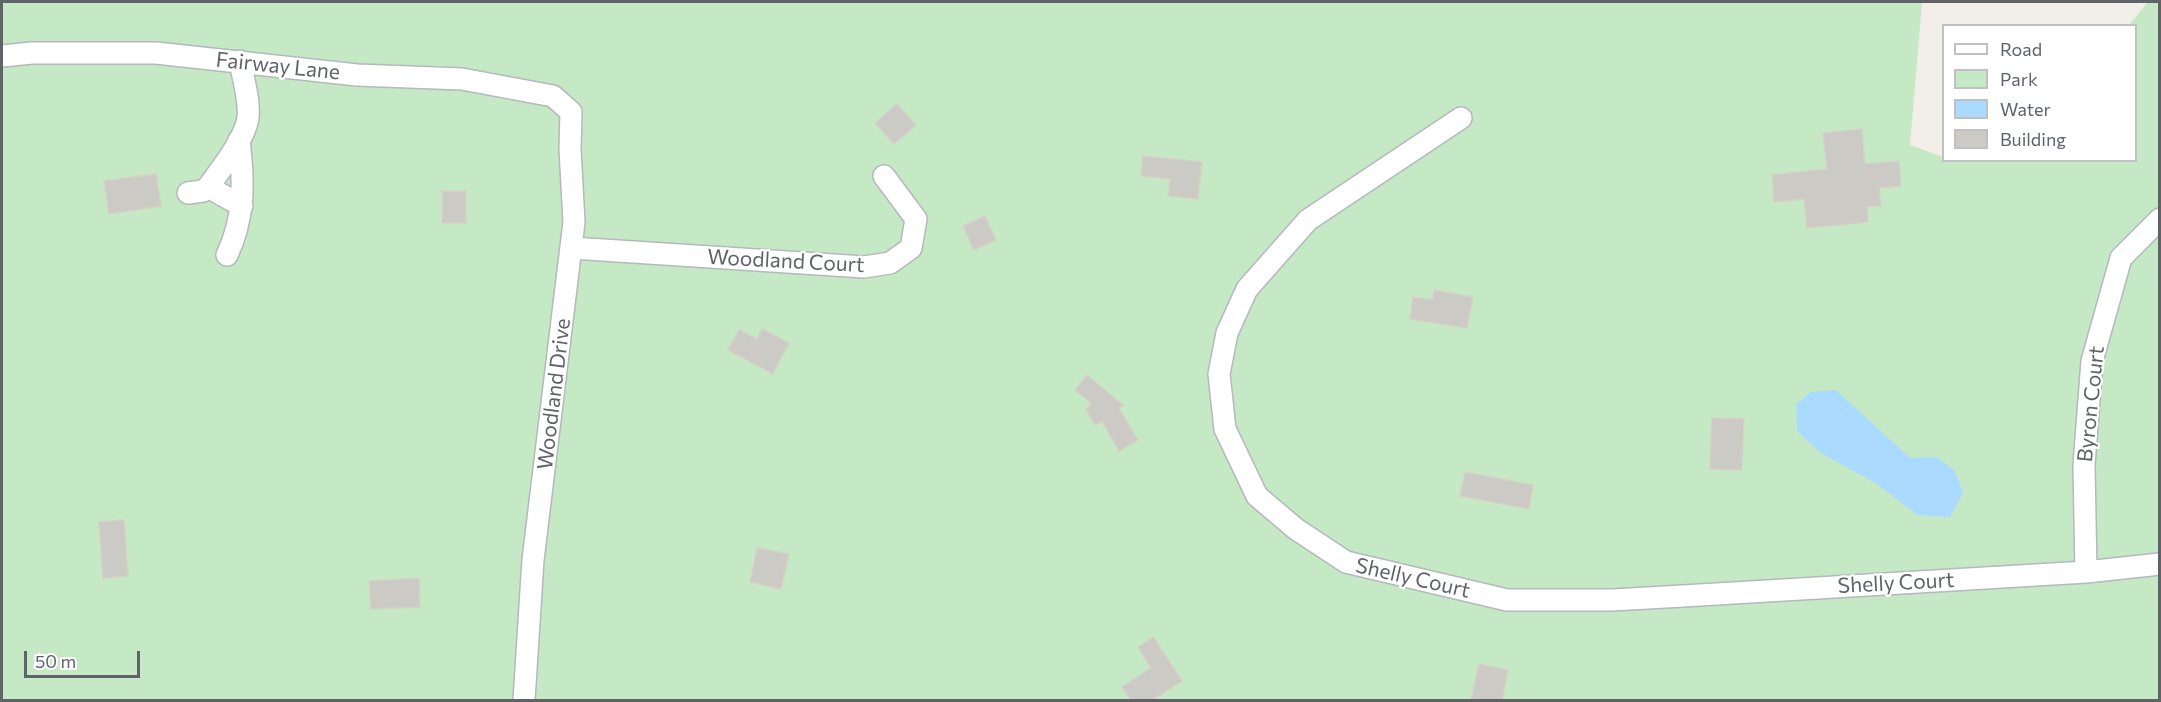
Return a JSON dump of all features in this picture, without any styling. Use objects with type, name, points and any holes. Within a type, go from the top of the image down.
[{"type":"street","name":"Fairway Lane","points":[[2,56],[32,53],[156,53],[357,75],[462,79],[553,96]]},
{"type":"street","points":[[188,193],[202,191],[208,187],[246,126],[248,112],[240,62]]},
{"type":"street","name":"Woodland Drive","points":[[524,700],[533,560],[574,222],[570,149],[571,112],[553,96]]},
{"type":"street","name":"Shelly Court","points":[[1461,117],[1308,220],[1247,289],[1227,333],[1219,374],[1225,429],[1257,496],[1296,529],[1346,562],[1507,600],[1612,600],[2086,572],[2160,564]]},
{"type":"street","points":[[227,255],[234,239],[242,206],[242,165],[239,140]]},
{"type":"street","name":"Woodland Court","points":[[572,248],[864,267],[890,263],[911,248],[916,219],[884,176]]},
{"type":"street","points":[[208,187],[242,206]]},
{"type":"street","name":"Byron Court","points":[[2086,572],[2084,465],[2092,361],[2121,258],[2160,219]]},
{"type":"green space","points":[[2,2],[1922,2],[1910,145],[1942,157],[1942,162],[2137,162],[2137,24],[2130,24],[2148,2],[2159,2],[2159,700],[2,700]]},
{"type":"water","points":[[1836,390],[1910,458],[1937,457],[1955,471],[1963,493],[1950,517],[1918,515],[1877,484],[1821,453],[1797,431],[1796,404],[1811,392]]},
{"type":"building","points":[[897,104],[916,125],[894,144],[875,123]]},
{"type":"building","points":[[1862,129],[1865,164],[1899,161],[1901,186],[1879,188],[1881,206],[1867,207],[1868,222],[1807,228],[1804,199],[1774,202],[1772,175],[1827,169],[1823,133]]},
{"type":"building","points":[[1143,156],[1202,162],[1198,199],[1168,196],[1170,179],[1141,176]]},
{"type":"building","points":[[156,174],[161,206],[109,214],[104,181]]},
{"type":"building","points":[[442,191],[466,191],[466,223],[442,223]]},
{"type":"building","points":[[985,216],[996,240],[974,250],[963,226]]},
{"type":"building","points":[[1434,290],[1473,297],[1467,328],[1410,319],[1413,297],[1433,300]]},
{"type":"building","points":[[762,329],[789,343],[773,374],[728,350],[739,330],[757,339]]},
{"type":"building","points":[[1087,375],[1123,405],[1119,409],[1138,440],[1119,451],[1102,421],[1095,425],[1086,410],[1091,403],[1075,390]]},
{"type":"building","points":[[1712,418],[1744,419],[1742,470],[1710,469]]},
{"type":"building","points":[[1465,472],[1533,485],[1529,509],[1460,496]]},
{"type":"building","points":[[124,520],[128,576],[103,578],[99,522]]},
{"type":"building","points":[[757,548],[789,554],[781,589],[750,582]]},
{"type":"building","points":[[419,578],[420,607],[371,609],[369,581]]},
{"type":"building","points":[[1153,637],[1182,681],[1152,700],[1131,700],[1122,687],[1151,668],[1138,647]]},
{"type":"building","points":[[1479,664],[1508,670],[1502,700],[1471,700]]}]
